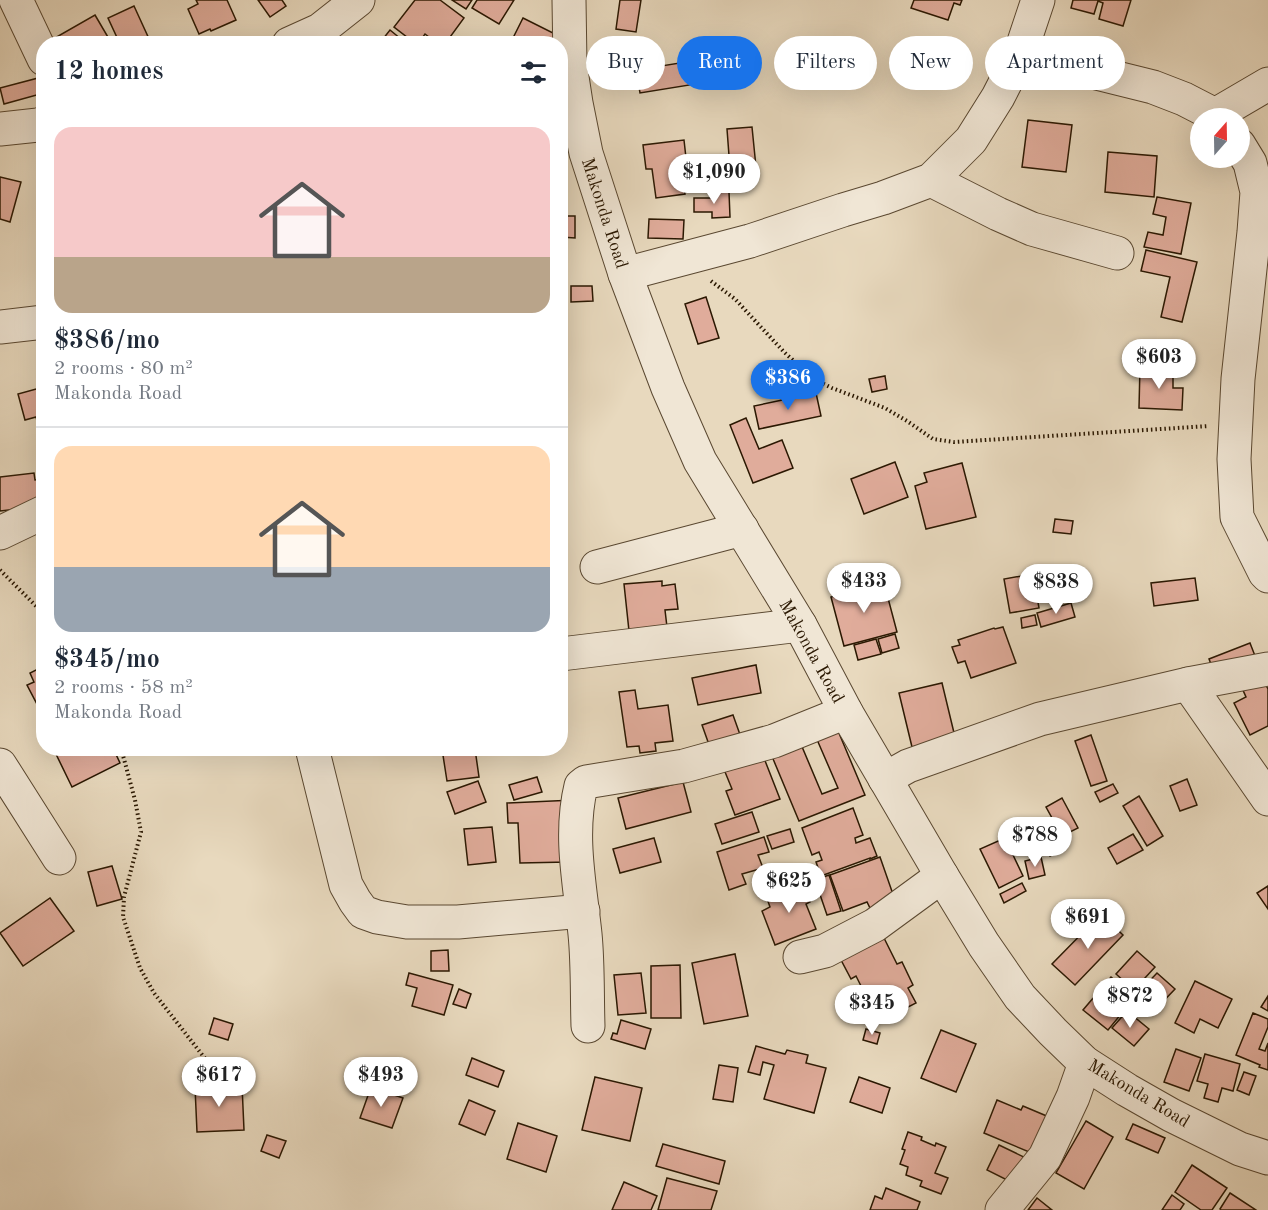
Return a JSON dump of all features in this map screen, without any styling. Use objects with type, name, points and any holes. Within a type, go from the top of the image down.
[{"type":"street","points":[[16,0],[36,42]]},
{"type":"street","points":[[321,36],[358,0]]},
{"type":"street","name":"Makonda Road","points":[[569,0],[570,64],[584,143],[625,274],[668,388],[700,461],[800,625],[846,712],[942,876],[984,945],[1020,997],[1085,1063],[1171,1115],[1239,1149],[1268,1158]]},
{"type":"street","points":[[1026,36],[1038,0]]},
{"type":"street","points":[[1125,80],[1153,87],[1200,108]]},
{"type":"street","points":[[1230,108],[1268,84]]},
{"type":"street","points":[[625,274],[750,242],[931,180],[970,140],[1002,90]]},
{"type":"street","points":[[0,129],[36,125]]},
{"type":"street","points":[[1250,163],[1262,193],[1254,232],[1238,378],[1234,459],[1237,516],[1268,576]]},
{"type":"street","points":[[931,180],[1032,229],[1117,253]]},
{"type":"street","points":[[0,327],[36,323]]},
{"type":"street","points":[[0,533],[36,516]]},
{"type":"street","points":[[597,567],[742,529]]},
{"type":"street","points":[[568,653],[800,625]]},
{"type":"street","points":[[885,779],[908,766],[1040,719],[1188,684],[1268,669]]},
{"type":"street","points":[[1188,684],[1268,799]]},
{"type":"street","points":[[588,1026],[583,911],[576,848],[576,816],[580,786],[586,782],[684,766],[774,741],[846,712]]},
{"type":"street","points":[[314,756],[346,885],[363,912],[407,922],[458,922],[583,911]]},
{"type":"street","points":[[0,765],[59,858]]},
{"type":"street","points":[[801,957],[825,951],[875,926],[942,876]]},
{"type":"street","points":[[1002,1210],[1046,1157],[1085,1063]]},
{"type":"path","points":[[676,261],[710,280],[735,299],[784,352],[814,379],[885,408],[933,439],[954,442],[1235,424]]},
{"type":"path","points":[[0,570],[36,606]]},
{"type":"path","points":[[123,756],[141,832],[124,897],[123,917],[140,968],[154,993],[214,1070]]},
{"type":"building","points":[[196,0],[227,0],[236,20],[199,34],[188,9],[198,4]]},
{"type":"building","points":[[258,0],[282,0],[286,6],[270,17]]},
{"type":"building","points":[[415,0],[440,0],[464,18],[451,36],[425,34],[424,36],[406,36],[394,27]]},
{"type":"building","points":[[452,0],[472,0],[466,9]]},
{"type":"building","points":[[477,0],[514,0],[499,24],[472,8]]},
{"type":"building","points":[[620,0],[641,0],[636,32],[616,29]]},
{"type":"building","points":[[914,0],[962,0],[960,5],[954,3],[948,20],[911,8]]},
{"type":"building","points":[[1073,0],[1131,0],[1123,26],[1099,19],[1103,3],[1098,1],[1094,14],[1071,8]]},
{"type":"building","points":[[134,6],[148,36],[116,36],[108,18]]},
{"type":"building","points":[[95,15],[107,36],[58,36]]},
{"type":"building","points":[[523,18],[559,36],[514,36]]},
{"type":"building","points":[[390,30],[397,36],[385,36]]},
{"type":"building","points":[[677,63],[677,87],[665,89],[665,65]]},
{"type":"building","points":[[36,79],[36,95],[4,104],[0,88]]},
{"type":"building","points":[[639,90],[659,90],[640,93]]},
{"type":"building","points":[[1028,120],[1072,125],[1066,172],[1022,167]]},
{"type":"building","points":[[752,127],[756,167],[730,169],[727,129]]},
{"type":"building","points":[[684,140],[687,167],[681,168],[685,194],[656,198],[652,169],[646,169],[643,145]]},
{"type":"building","points":[[1108,152],[1157,156],[1154,197],[1105,192]]},
{"type":"building","points":[[0,177],[21,182],[10,222],[0,219]]},
{"type":"building","points":[[711,192],[729,192],[730,217],[712,218],[712,212],[694,212],[694,198],[712,198]]},
{"type":"building","points":[[1157,197],[1191,203],[1181,254],[1144,247],[1148,232],[1163,235],[1166,217],[1153,214]]},
{"type":"building","points":[[568,216],[575,216],[575,238],[568,238]]},
{"type":"building","points":[[649,219],[684,220],[683,239],[648,238]]},
{"type":"building","points":[[1146,250],[1197,262],[1182,322],[1161,317],[1170,277],[1141,271]]},
{"type":"building","points":[[571,286],[592,286],[593,301],[571,302]]},
{"type":"building","points":[[706,297],[719,338],[698,344],[685,304]]},
{"type":"building","points":[[1140,367],[1173,368],[1173,388],[1183,388],[1182,410],[1139,408]]},
{"type":"building","points":[[885,376],[887,389],[872,392],[869,379]]},
{"type":"building","points":[[36,389],[36,417],[25,420],[18,394]]},
{"type":"building","points":[[816,393],[821,416],[759,429],[754,406]]},
{"type":"building","points":[[746,418],[759,449],[782,440],[793,468],[753,483],[730,425]]},
{"type":"building","points":[[895,462],[908,497],[864,514],[851,479]]},
{"type":"building","points":[[962,463],[976,517],[926,529],[915,486],[927,482],[924,473]]},
{"type":"building","points":[[34,473],[36,507],[0,511],[0,477]]},
{"type":"building","points":[[1055,519],[1073,521],[1071,534],[1053,532]]},
{"type":"building","points":[[1033,574],[1039,608],[1010,613],[1004,579]]},
{"type":"building","points":[[1195,578],[1198,600],[1154,606],[1151,583]]},
{"type":"building","points":[[662,581],[662,586],[675,584],[678,609],[665,610],[667,627],[629,631],[624,584]]},
{"type":"building","points":[[884,583],[897,632],[844,646],[831,597]]},
{"type":"building","points":[[1071,603],[1075,617],[1041,627],[1037,613]]},
{"type":"building","points":[[1035,615],[1037,625],[1022,628],[1021,618]]},
{"type":"building","points":[[1003,627],[1016,663],[971,678],[965,661],[958,663],[952,647],[960,645],[958,640]]},
{"type":"building","points":[[895,634],[899,648],[882,653],[878,639]]},
{"type":"building","points":[[876,639],[881,654],[858,660],[854,645]]},
{"type":"building","points":[[1250,643],[1257,661],[1216,677],[1209,659]]},
{"type":"building","points":[[756,665],[761,693],[698,705],[692,678]]},
{"type":"building","points":[[36,670],[36,702],[27,685],[34,682],[30,673]]},
{"type":"building","points":[[1262,678],[1268,689],[1268,726],[1250,735],[1234,703],[1246,697],[1242,688]]},
{"type":"building","points":[[942,683],[955,737],[912,747],[899,693]]},
{"type":"building","points":[[635,690],[638,709],[668,705],[673,741],[655,743],[656,751],[640,753],[639,746],[627,747],[619,692]]},
{"type":"building","points":[[733,715],[743,743],[712,753],[702,725]]},
{"type":"building","points":[[836,726],[865,795],[799,821],[771,754],[800,742],[822,794],[838,788],[815,735]]},
{"type":"building","points":[[1091,735],[1107,781],[1091,786],[1075,741]]},
{"type":"building","points":[[762,753],[780,799],[735,815],[726,791],[732,789],[723,767]]},
{"type":"building","points":[[57,756],[117,756],[120,763],[72,787]]},
{"type":"building","points":[[443,756],[476,756],[479,777],[447,781]]},
{"type":"building","points":[[537,777],[542,792],[514,800],[509,785]]},
{"type":"building","points":[[1187,779],[1197,805],[1180,811],[1170,786]]},
{"type":"building","points":[[478,781],[486,802],[455,814],[447,792]]},
{"type":"building","points":[[683,782],[691,812],[626,829],[618,798]]},
{"type":"building","points":[[1113,784],[1118,793],[1100,802],[1095,792]]},
{"type":"building","points":[[1139,796],[1163,836],[1147,846],[1123,806]]},
{"type":"building","points":[[1062,798],[1078,828],[1062,836],[1046,807]]},
{"type":"building","points":[[574,800],[568,862],[520,863],[518,823],[508,823],[507,803]]},
{"type":"building","points":[[853,808],[863,835],[855,838],[856,843],[870,838],[877,856],[821,876],[816,862],[822,860],[819,852],[812,855],[802,828]]},
{"type":"building","points":[[752,812],[759,832],[722,844],[715,824]]},
{"type":"building","points":[[1050,822],[1065,849],[1050,856],[1036,829]]},
{"type":"building","points":[[492,827],[496,862],[468,865],[464,829]]},
{"type":"building","points":[[790,829],[794,842],[772,849],[767,836]]},
{"type":"building","points":[[1133,834],[1143,850],[1117,864],[1108,848]]},
{"type":"building","points":[[764,837],[769,852],[758,855],[763,868],[742,874],[746,884],[729,890],[717,852]]},
{"type":"building","points":[[654,838],[661,862],[620,873],[613,849]]},
{"type":"building","points":[[1005,838],[1023,876],[999,888],[980,849]]},
{"type":"building","points":[[880,857],[895,900],[870,908],[867,902],[843,911],[830,875]]},
{"type":"building","points":[[1041,857],[1045,875],[1029,879],[1025,861]]},
{"type":"building","points":[[112,866],[122,899],[97,906],[88,872]]},
{"type":"building","points":[[829,875],[841,911],[827,915],[815,880]]},
{"type":"building","points":[[802,882],[810,902],[806,904],[816,929],[775,945],[762,911],[770,907],[766,896]]},
{"type":"building","points":[[1022,883],[1026,891],[1004,903],[1000,894]]},
{"type":"building","points":[[1268,886],[1268,909],[1257,893]]},
{"type":"building","points":[[50,898],[74,931],[23,966],[0,933]]},
{"type":"building","points":[[1101,914],[1123,935],[1075,985],[1052,964]]},
{"type":"building","points":[[883,936],[897,964],[902,962],[913,985],[908,988],[916,1003],[879,1022],[856,976],[851,979],[840,958]]},
{"type":"building","points":[[448,950],[449,971],[431,971],[431,951]]},
{"type":"building","points":[[1137,951],[1155,967],[1134,990],[1116,974]]},
{"type":"building","points":[[735,954],[748,1016],[704,1024],[692,963]]},
{"type":"building","points":[[680,965],[681,1018],[651,1018],[651,966]]},
{"type":"building","points":[[409,973],[453,985],[444,1015],[412,1006],[417,988],[406,985]]},
{"type":"building","points":[[641,973],[646,1013],[618,1015],[614,975]]},
{"type":"building","points":[[1157,973],[1175,989],[1155,1010],[1137,994]]},
{"type":"building","points":[[1111,977],[1135,997],[1108,1030],[1083,1010]]},
{"type":"building","points":[[1195,981],[1232,999],[1218,1028],[1200,1019],[1194,1033],[1175,1023]]},
{"type":"building","points":[[459,989],[471,994],[466,1008],[453,1004]]},
{"type":"building","points":[[1268,996],[1268,1011],[1261,1007]]},
{"type":"building","points":[[1127,1011],[1149,1029],[1134,1046],[1112,1028]]},
{"type":"building","points":[[1253,1013],[1268,1019],[1268,1027],[1259,1049],[1265,1051],[1268,1043],[1268,1070],[1236,1055]]},
{"type":"building","points":[[214,1018],[233,1024],[228,1040],[209,1034]]},
{"type":"building","points":[[621,1020],[651,1029],[645,1049],[611,1039],[613,1033],[617,1034]]},
{"type":"building","points":[[866,1029],[880,1033],[877,1044],[863,1040]]},
{"type":"building","points":[[941,1030],[976,1044],[956,1092],[921,1078]]},
{"type":"building","points":[[756,1046],[785,1054],[787,1050],[808,1055],[806,1063],[826,1068],[814,1113],[764,1099],[774,1065],[763,1062],[760,1075],[748,1072]]},
{"type":"building","points":[[1176,1049],[1201,1058],[1189,1091],[1164,1082]]},
{"type":"building","points":[[1205,1054],[1240,1064],[1233,1091],[1222,1088],[1218,1102],[1204,1098],[1208,1084],[1197,1081]]},
{"type":"building","points":[[472,1058],[504,1071],[498,1087],[466,1075]]},
{"type":"building","points":[[719,1065],[738,1068],[733,1102],[713,1099]]},
{"type":"building","points":[[1244,1072],[1256,1076],[1249,1095],[1237,1090]]},
{"type":"building","points":[[595,1077],[642,1088],[630,1141],[582,1130]]},
{"type":"building","points":[[859,1077],[890,1088],[882,1113],[850,1102]]},
{"type":"building","points":[[242,1085],[244,1130],[197,1132],[195,1087]]},
{"type":"building","points":[[371,1087],[403,1098],[392,1128],[360,1118]]},
{"type":"building","points":[[469,1100],[495,1111],[485,1135],[459,1124]]},
{"type":"building","points":[[997,1100],[1021,1110],[1023,1106],[1049,1117],[1034,1154],[984,1133]]},
{"type":"building","points":[[1086,1121],[1113,1137],[1084,1189],[1056,1173]]},
{"type":"building","points":[[518,1123],[557,1136],[546,1172],[507,1159]]},
{"type":"building","points":[[1133,1124],[1165,1138],[1158,1153],[1126,1139]]},
{"type":"building","points":[[908,1132],[922,1137],[921,1140],[935,1146],[936,1143],[946,1147],[935,1173],[948,1178],[941,1194],[920,1186],[922,1181],[906,1175],[908,1167],[900,1164]]},
{"type":"building","points":[[267,1135],[286,1141],[279,1158],[261,1151]]},
{"type":"building","points":[[663,1144],[725,1161],[719,1184],[656,1166]]},
{"type":"building","points":[[999,1145],[1030,1160],[1017,1185],[987,1170]]},
{"type":"building","points":[[1192,1165],[1227,1188],[1212,1210],[1201,1210],[1175,1192]]},
{"type":"building","points":[[667,1178],[717,1191],[711,1210],[658,1210]]},
{"type":"building","points":[[624,1182],[657,1196],[651,1210],[612,1210]]},
{"type":"building","points":[[886,1188],[920,1202],[917,1210],[870,1210],[875,1196],[882,1199]]},
{"type":"building","points":[[1230,1193],[1256,1210],[1221,1210]]},
{"type":"building","points":[[1172,1195],[1184,1204],[1180,1210],[1162,1210]]},
{"type":"building","points":[[1037,1198],[1052,1210],[1028,1210]]}]
